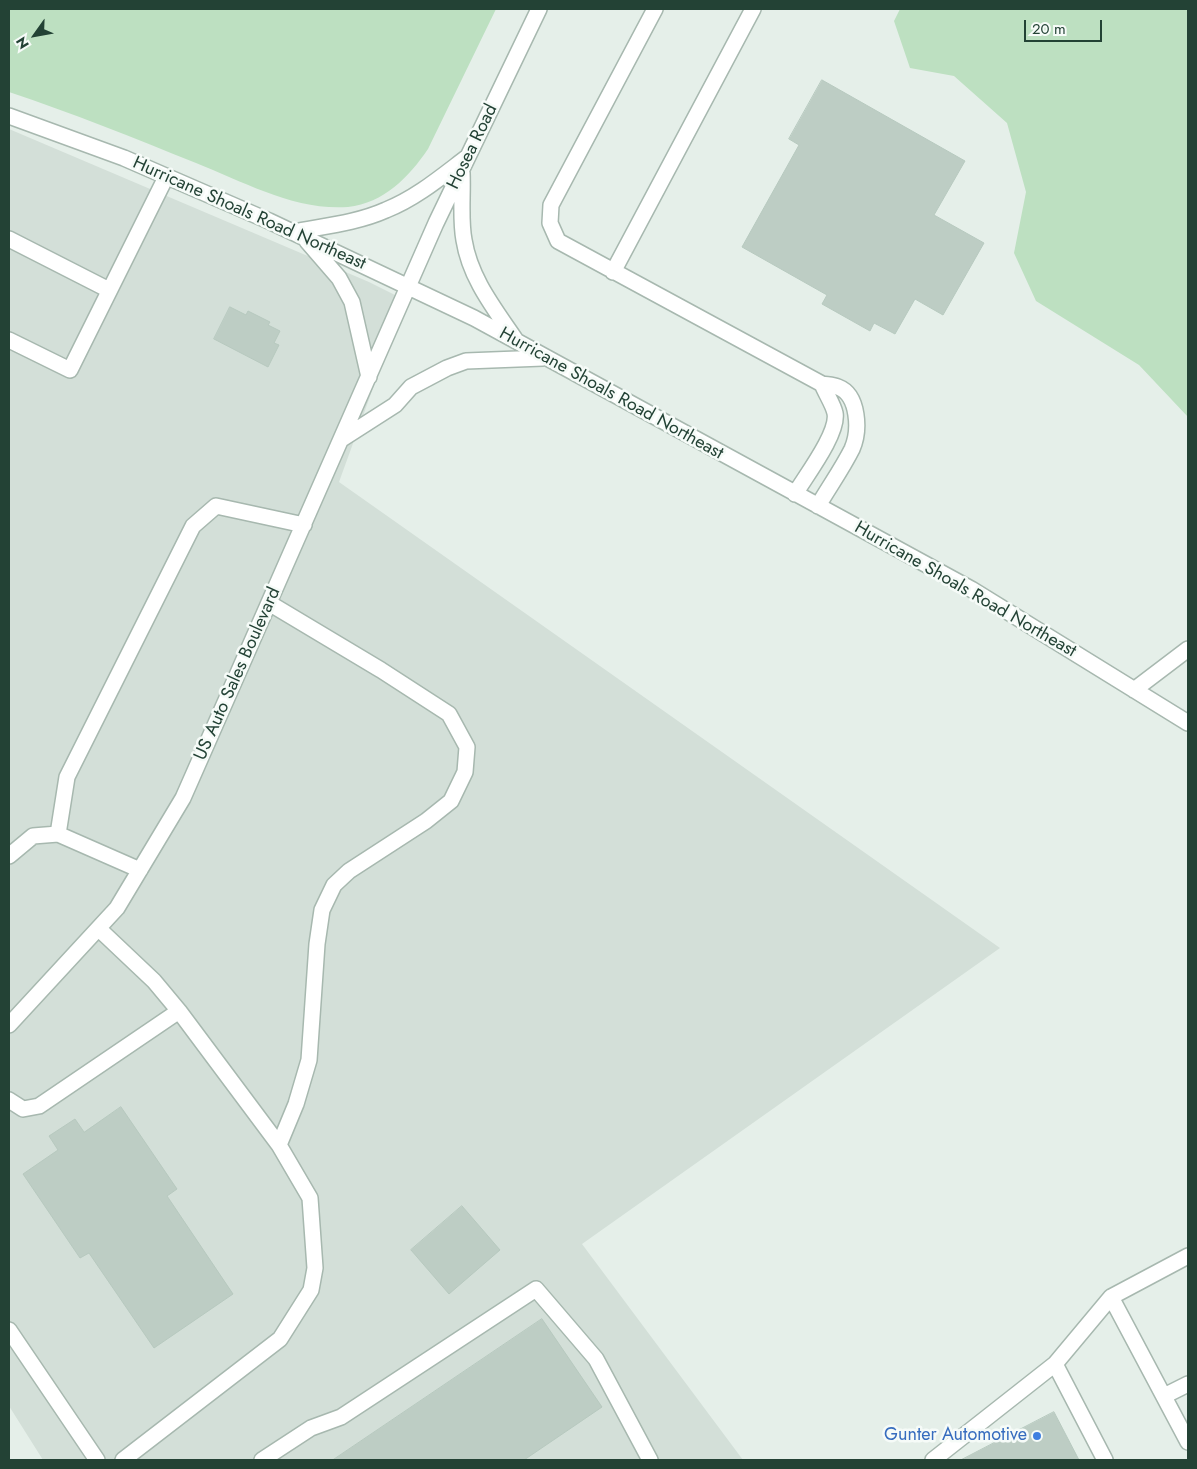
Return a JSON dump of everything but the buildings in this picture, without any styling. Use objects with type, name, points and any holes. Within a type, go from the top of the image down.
[{"type":"street","name":"Hosea Road","points":[[409,286],[465,163],[539,9]]},
{"type":"street","points":[[654,9],[551,205],[550,223],[558,241],[822,384],[838,387],[850,396],[855,411],[856,428],[852,448],[818,506]]},
{"type":"street","points":[[613,272],[753,9]]},
{"type":"street","name":"Hurricane Shoals Road Northeast","points":[[9,116],[124,158],[298,234],[409,286],[546,358],[971,589],[1188,723]]},
{"type":"street","points":[[298,234],[360,220],[387,210],[420,192],[465,163]]},
{"type":"street","points":[[465,163],[464,239],[470,265],[483,292],[517,343]]},
{"type":"street","points":[[9,340],[70,370],[166,176]]},
{"type":"street","points":[[298,234],[339,278],[352,302],[369,377]]},
{"type":"street","points":[[9,239],[109,290]]},
{"type":"street","name":"US Auto Sales Boulevard","points":[[9,1025],[117,908],[183,798],[409,286]]},
{"type":"street","points":[[342,440],[395,405],[411,387],[446,368],[466,361],[546,358]]},
{"type":"street","points":[[795,494],[823,449],[836,422],[835,413],[822,384]]},
{"type":"street","points":[[58,834],[67,777],[193,526],[216,506],[304,525]]},
{"type":"street","points":[[269,603],[381,670],[449,714],[467,747],[465,772],[451,801],[350,871],[334,885],[322,910],[316,944],[308,1060],[296,1104],[279,1145]]},
{"type":"street","points":[[1134,690],[1188,649]]},
{"type":"street","points":[[9,856],[33,836],[58,834],[140,870]]},
{"type":"street","points":[[99,929],[154,981],[179,1011],[279,1145],[310,1198],[315,1268],[311,1290],[280,1340],[122,1460]]},
{"type":"street","points":[[9,1100],[23,1109],[39,1106],[179,1011]]},
{"type":"street","points":[[933,1460],[1054,1364],[1111,1297],[1188,1256]]},
{"type":"street","points":[[262,1460],[310,1428],[340,1416],[536,1289],[596,1359],[650,1460]]},
{"type":"street","points":[[1111,1297],[1188,1442]]},
{"type":"street","points":[[9,1330],[97,1460]]},
{"type":"street","points":[[1054,1364],[1105,1460]]},
{"type":"street","points":[[1164,1396],[1188,1384]]},
{"type":"shaded area","points":[[9,129],[369,282],[405,300],[339,482],[1000,948],[582,1244],[743,1460],[43,1460],[9,1406]]},
{"type":"green space","points":[[9,9],[496,9],[428,149],[413,169],[394,187],[373,200],[361,205],[328,207],[289,200],[270,194],[103,126],[9,92]]},
{"type":"green space","points":[[900,9],[1188,9],[1188,417],[1139,365],[1036,301],[1014,253],[1026,192],[1007,123],[954,76],[910,68],[894,21]]},
{"type":"place","name":"Gunter Automotive","points":[[1037,1436]]}]
